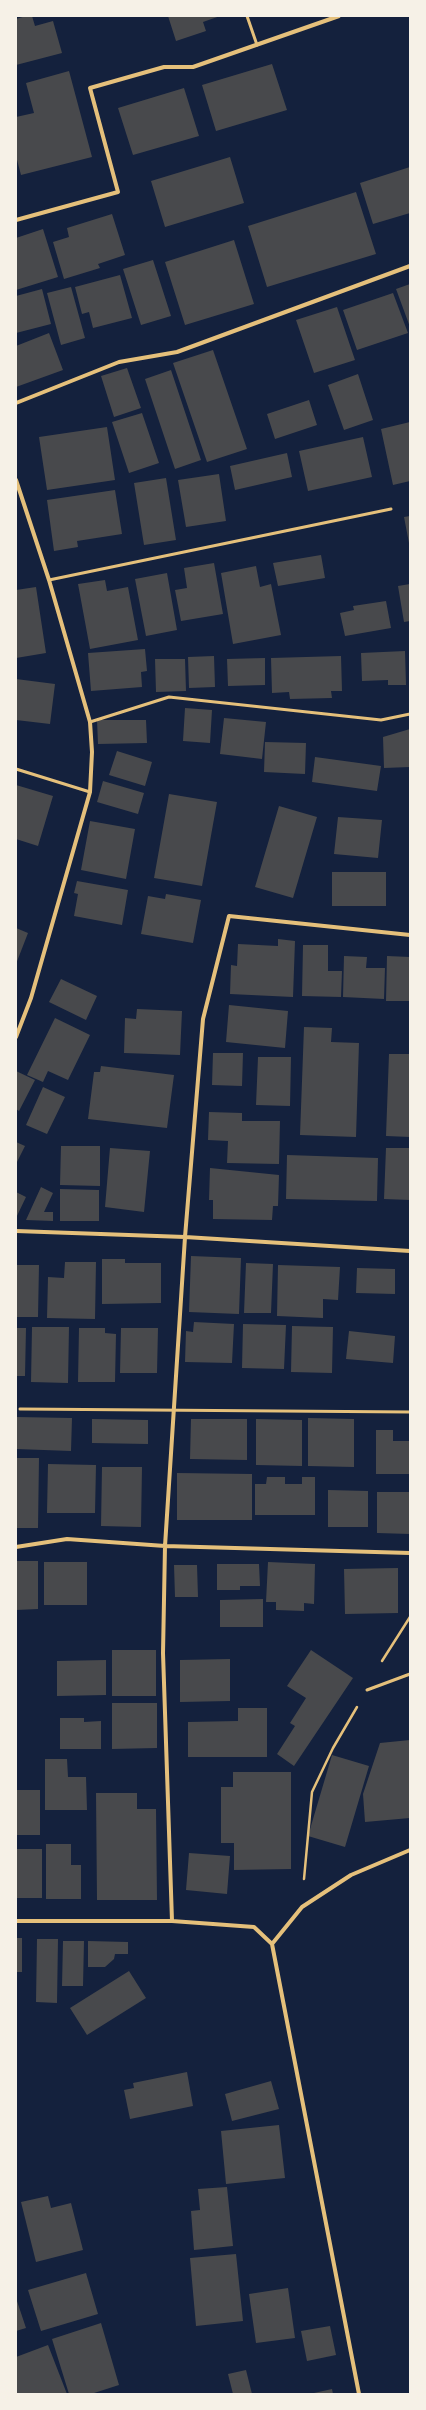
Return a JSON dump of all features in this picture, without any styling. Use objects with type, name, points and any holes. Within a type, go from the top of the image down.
[{"type":"street","points":[[16,220],[118,192],[90,88],[164,67],[194,67],[339,16]]},
{"type":"street","points":[[16,403],[119,362],[177,352],[410,266]]},
{"type":"street","points":[[16,480],[49,580],[90,722],[92,752],[90,792],[34,991],[16,1037]]},
{"type":"street","points":[[172,1921],[163,1653],[165,1546],[185,1237],[203,1019],[228,916],[410,935]]},
{"type":"street","points":[[16,1231],[185,1237],[410,1251]]},
{"type":"street","points":[[16,1547],[67,1539],[165,1546],[410,1553]]},
{"type":"street","points":[[272,1944],[302,1907],[350,1875],[410,1850]]},
{"type":"street","points":[[16,1921],[172,1921],[254,1927],[272,1944],[359,2394]]},
{"type":"lane","points":[[247,16],[257,45]]},
{"type":"lane","points":[[49,580],[391,509]]},
{"type":"lane","points":[[90,722],[169,698],[381,720],[410,714]]},
{"type":"lane","points":[[16,769],[90,792]]},
{"type":"lane","points":[[20,1409],[410,1412]]},
{"type":"lane","points":[[367,1690],[410,1674]]},
{"type":"path","points":[[302,1907],[312,1792],[333,1748],[367,1690],[389,1648],[410,1618]]},
{"type":"building","points":[[32,16],[35,26],[53,21],[62,53],[16,65],[16,19]]},
{"type":"building","points":[[168,16],[220,16],[203,22],[206,31],[176,41]]},
{"type":"building","points":[[272,64],[287,110],[216,131],[202,85]]},
{"type":"building","points":[[69,71],[92,157],[21,175],[16,156],[16,117],[34,113],[26,83]]},
{"type":"building","points":[[184,88],[199,136],[133,155],[118,108]]},
{"type":"building","points":[[230,157],[244,203],[165,227],[151,181]]},
{"type":"building","points":[[410,167],[410,213],[373,224],[360,183]]},
{"type":"building","points":[[356,192],[376,254],[267,287],[248,226]]},
{"type":"building","points":[[112,214],[125,255],[98,264],[100,268],[64,279],[53,242],[69,237],[67,228]]},
{"type":"building","points":[[43,229],[58,277],[16,290],[16,238]]},
{"type":"building","points":[[234,240],[254,304],[185,325],[165,262]]},
{"type":"building","points":[[153,260],[171,316],[141,325],[123,269]]},
{"type":"building","points":[[120,275],[132,318],[93,328],[89,312],[82,314],[75,287]]},
{"type":"building","points":[[410,284],[410,327],[396,289]]},
{"type":"building","points":[[71,287],[85,338],[61,345],[47,293]]},
{"type":"building","points":[[42,289],[51,324],[16,333],[16,296]]},
{"type":"building","points":[[393,293],[408,333],[357,350],[343,310]]},
{"type":"building","points":[[337,307],[355,360],[314,373],[296,320]]},
{"type":"building","points":[[49,333],[63,370],[16,387],[16,346]]},
{"type":"building","points":[[213,350],[247,449],[207,462],[173,363]]},
{"type":"building","points":[[127,368],[141,408],[114,417],[101,376]]},
{"type":"building","points":[[171,370],[201,460],[175,469],[145,379]]},
{"type":"building","points":[[358,374],[373,420],[344,430],[328,385]]},
{"type":"building","points":[[309,400],[317,425],[275,439],[267,414]]},
{"type":"building","points":[[142,413],[159,463],[129,473],[112,422]]},
{"type":"building","points":[[410,422],[410,481],[393,485],[381,429]]},
{"type":"building","points":[[107,427],[115,480],[47,490],[39,437]]},
{"type":"building","points":[[363,437],[372,477],[308,491],[299,451]]},
{"type":"building","points":[[287,453],[292,477],[235,490],[230,466]]},
{"type":"building","points":[[219,474],[226,521],[186,527],[178,480]]},
{"type":"building","points":[[166,478],[176,540],[144,545],[134,483]]},
{"type":"building","points":[[115,490],[122,534],[77,541],[78,547],[54,551],[47,500]]},
{"type":"building","points":[[410,516],[410,543],[409,543],[404,517]]},
{"type":"building","points":[[321,555],[325,578],[278,586],[273,563]]},
{"type":"building","points":[[214,563],[223,614],[181,621],[175,590],[187,588],[184,568]]},
{"type":"building","points":[[256,566],[260,587],[271,584],[281,635],[233,644],[221,573]]},
{"type":"building","points":[[167,573],[177,630],[146,636],[135,579]]},
{"type":"building","points":[[105,580],[107,591],[128,587],[138,640],[90,649],[78,584]]},
{"type":"building","points":[[410,584],[410,621],[404,622],[398,586]]},
{"type":"building","points":[[36,587],[46,653],[16,658],[16,590]]},
{"type":"building","points":[[386,601],[391,628],[345,636],[340,613],[354,610],[353,606]]},
{"type":"building","points":[[145,649],[147,671],[141,672],[142,687],[91,691],[88,653]]},
{"type":"building","points":[[405,651],[406,685],[388,685],[388,680],[362,681],[361,653]]},
{"type":"building","points":[[214,656],[215,687],[189,688],[188,657]]},
{"type":"building","points":[[341,656],[342,691],[331,691],[332,698],[290,699],[289,692],[272,693],[271,658]]},
{"type":"building","points":[[265,658],[265,685],[228,686],[227,659]]},
{"type":"building","points":[[155,659],[185,659],[186,691],[156,692]]},
{"type":"building","points":[[16,679],[55,684],[50,724],[16,720]]},
{"type":"building","points":[[185,708],[212,710],[210,743],[183,741]]},
{"type":"building","points":[[224,718],[266,722],[262,759],[220,754]]},
{"type":"building","points":[[97,720],[146,720],[147,743],[98,744]]},
{"type":"building","points":[[410,729],[410,767],[384,768],[383,737]]},
{"type":"building","points":[[265,742],[306,743],[305,774],[264,772]]},
{"type":"building","points":[[117,751],[152,762],[145,786],[109,775]]},
{"type":"building","points":[[315,757],[381,766],[377,791],[312,782]]},
{"type":"building","points":[[103,781],[144,793],[138,814],[97,802]]},
{"type":"building","points":[[16,785],[53,796],[38,846],[16,839]]},
{"type":"building","points":[[169,794],[217,802],[202,886],[154,878]]},
{"type":"building","points":[[279,806],[317,817],[293,898],[255,887]]},
{"type":"building","points":[[338,817],[382,820],[378,858],[334,854]]},
{"type":"building","points":[[90,821],[135,829],[126,879],[81,870]]},
{"type":"building","points":[[332,872],[386,872],[386,906],[332,906]]},
{"type":"building","points":[[77,881],[128,890],[122,925],[74,916],[78,894],[74,893]]},
{"type":"building","points":[[166,894],[201,900],[193,943],[141,934],[148,896],[165,899]]},
{"type":"building","points":[[16,928],[28,933],[16,964]]},
{"type":"building","points":[[278,939],[295,941],[293,997],[230,994],[231,965],[237,966],[238,944],[278,946]]},
{"type":"building","points":[[303,945],[328,945],[328,971],[342,971],[341,997],[302,996]]},
{"type":"building","points":[[344,956],[367,957],[366,968],[385,968],[384,999],[343,997]]},
{"type":"building","points":[[387,956],[410,957],[410,1001],[386,1001]]},
{"type":"building","points":[[61,979],[97,996],[86,1020],[49,1002]]},
{"type":"building","points":[[229,1005],[288,1011],[285,1048],[226,1042]]},
{"type":"building","points":[[137,1009],[182,1011],[180,1055],[124,1053],[125,1018],[136,1019]]},
{"type":"building","points":[[55,1018],[90,1035],[68,1080],[48,1071],[43,1082],[27,1075]]},
{"type":"building","points":[[304,1027],[332,1028],[331,1042],[359,1043],[356,1137],[300,1135]]},
{"type":"building","points":[[213,1053],[243,1053],[242,1086],[212,1085]]},
{"type":"building","points":[[389,1054],[410,1054],[410,1137],[386,1136]]},
{"type":"building","points":[[258,1057],[291,1057],[290,1106],[256,1105]]},
{"type":"building","points":[[101,1066],[174,1075],[167,1128],[88,1119],[94,1072],[100,1072]]},
{"type":"building","points":[[16,1071],[35,1080],[19,1111],[16,1109]]},
{"type":"building","points":[[43,1087],[65,1097],[47,1134],[26,1125]]},
{"type":"building","points":[[209,1112],[242,1113],[242,1121],[280,1121],[279,1164],[227,1163],[228,1141],[208,1140]]},
{"type":"building","points":[[16,1142],[25,1146],[16,1164]]},
{"type":"building","points":[[61,1146],[100,1146],[100,1186],[60,1185]]},
{"type":"building","points":[[110,1148],[150,1151],[144,1212],[105,1207]]},
{"type":"building","points":[[386,1148],[410,1148],[410,1200],[384,1199]]},
{"type":"building","points":[[287,1155],[378,1158],[377,1201],[286,1199]]},
{"type":"building","points":[[210,1168],[279,1175],[278,1206],[273,1206],[272,1220],[213,1219],[213,1200],[209,1200]]},
{"type":"building","points":[[41,1187],[53,1193],[44,1212],[53,1212],[53,1221],[26,1220]]},
{"type":"building","points":[[60,1189],[99,1190],[99,1221],[60,1221]]},
{"type":"building","points":[[16,1192],[26,1197],[16,1218]]},
{"type":"building","points":[[191,1256],[241,1258],[239,1314],[189,1312]]},
{"type":"building","points":[[102,1259],[125,1259],[125,1263],[161,1263],[161,1303],[102,1304]]},
{"type":"building","points":[[65,1262],[96,1262],[95,1319],[47,1318],[48,1277],[64,1278]]},
{"type":"building","points":[[246,1263],[273,1264],[271,1313],[244,1313]]},
{"type":"building","points":[[16,1265],[39,1265],[38,1317],[16,1317]]},
{"type":"building","points":[[278,1265],[340,1267],[338,1300],[323,1299],[323,1318],[277,1316]]},
{"type":"building","points":[[357,1268],[395,1269],[395,1294],[356,1293]]},
{"type":"building","points":[[194,1322],[234,1324],[232,1363],[185,1362],[186,1331],[193,1332]]},
{"type":"building","points":[[243,1324],[286,1325],[284,1369],[242,1368]]},
{"type":"building","points":[[292,1326],[333,1327],[332,1373],[291,1372]]},
{"type":"building","points":[[32,1327],[69,1327],[68,1383],[31,1382]]},
{"type":"building","points":[[16,1328],[26,1328],[25,1376],[16,1376]]},
{"type":"building","points":[[79,1328],[105,1328],[105,1333],[116,1334],[115,1382],[78,1382]]},
{"type":"building","points":[[121,1328],[158,1328],[157,1373],[120,1373]]},
{"type":"building","points":[[349,1331],[395,1336],[393,1363],[346,1359]]},
{"type":"building","points":[[16,1417],[72,1418],[71,1451],[16,1449]]},
{"type":"building","points":[[308,1418],[354,1419],[354,1467],[308,1466]]},
{"type":"building","points":[[92,1419],[148,1420],[148,1444],[92,1443]]},
{"type":"building","points":[[191,1419],[247,1419],[247,1460],[190,1459]]},
{"type":"building","points":[[256,1419],[302,1420],[302,1466],[256,1465]]},
{"type":"building","points":[[376,1430],[393,1430],[393,1441],[410,1441],[410,1474],[376,1474]]},
{"type":"building","points":[[16,1458],[39,1458],[38,1528],[16,1528]]},
{"type":"building","points":[[48,1464],[96,1465],[95,1513],[47,1513]]},
{"type":"building","points":[[102,1467],[142,1467],[141,1527],[101,1526]]},
{"type":"building","points":[[177,1473],[252,1474],[252,1520],[177,1520]]},
{"type":"building","points":[[267,1477],[285,1477],[285,1484],[302,1484],[302,1477],[315,1477],[315,1515],[255,1515],[255,1484],[266,1484]]},
{"type":"building","points":[[328,1490],[368,1491],[368,1527],[328,1527]]},
{"type":"building","points":[[377,1492],[410,1492],[410,1534],[377,1533]]},
{"type":"building","points":[[16,1561],[38,1561],[38,1609],[16,1610]]},
{"type":"building","points":[[44,1562],[87,1562],[87,1605],[44,1605]]},
{"type":"building","points":[[268,1562],[315,1564],[314,1604],[304,1603],[304,1611],[276,1610],[276,1602],[266,1602]]},
{"type":"building","points":[[217,1564],[259,1564],[260,1586],[240,1586],[240,1590],[217,1590]]},
{"type":"building","points":[[174,1565],[197,1565],[198,1597],[175,1597]]},
{"type":"building","points":[[398,1568],[398,1613],[345,1614],[344,1569]]},
{"type":"building","points":[[263,1599],[263,1627],[220,1627],[220,1600]]},
{"type":"building","points":[[112,1650],[156,1650],[156,1696],[112,1696]]},
{"type":"building","points":[[311,1650],[353,1678],[294,1766],[277,1754],[295,1726],[290,1723],[306,1698],[287,1686]]},
{"type":"building","points":[[230,1659],[230,1701],[180,1702],[180,1660]]},
{"type":"building","points":[[106,1660],[106,1695],[57,1696],[57,1661]]},
{"type":"building","points":[[112,1703],[157,1703],[157,1748],[112,1749]]},
{"type":"building","points":[[238,1708],[267,1708],[267,1757],[188,1757],[188,1722],[238,1721]]},
{"type":"building","points":[[60,1718],[84,1718],[84,1722],[101,1721],[101,1749],[60,1749]]},
{"type":"building","points":[[410,1740],[410,1818],[365,1822],[363,1794],[380,1743]]},
{"type":"building","points":[[332,1755],[369,1766],[345,1847],[308,1836]]},
{"type":"building","points":[[45,1759],[67,1759],[68,1777],[86,1777],[87,1810],[45,1810]]},
{"type":"building","points":[[233,1772],[291,1772],[291,1869],[234,1870],[234,1843],[221,1843],[221,1787],[233,1787]]},
{"type":"building","points":[[16,1790],[40,1790],[40,1835],[16,1835]]},
{"type":"building","points":[[96,1793],[137,1793],[137,1809],[156,1809],[157,1900],[97,1900]]},
{"type":"building","points":[[46,1844],[71,1844],[71,1865],[81,1865],[81,1899],[46,1899]]},
{"type":"building","points":[[16,1849],[42,1849],[42,1898],[16,1898]]},
{"type":"building","points":[[189,1853],[230,1856],[227,1894],[186,1890]]},
{"type":"building","points":[[16,1938],[22,1938],[22,1972],[16,1972]]},
{"type":"building","points":[[37,1939],[58,1939],[57,2003],[36,2002]]},
{"type":"building","points":[[63,1941],[84,1941],[83,1986],[62,1986]]},
{"type":"building","points":[[88,1941],[128,1942],[128,1954],[115,1954],[114,1959],[105,1967],[88,1967]]},
{"type":"building","points":[[129,1971],[146,1998],[87,2035],[70,2008]]},
{"type":"building","points":[[187,2072],[193,2106],[130,2119],[124,2090],[134,2088],[133,2083]]},
{"type":"building","points":[[271,2081],[279,2109],[232,2121],[225,2094]]},
{"type":"building","points":[[279,2125],[285,2178],[226,2184],[221,2131]]},
{"type":"building","points":[[227,2187],[233,2246],[194,2250],[191,2211],[200,2210],[198,2189]]},
{"type":"building","points":[[48,2196],[51,2208],[71,2203],[83,2250],[36,2262],[21,2202]]},
{"type":"building","points":[[236,2254],[243,2321],[196,2326],[190,2258]]},
{"type":"building","points":[[86,2273],[98,2314],[41,2331],[28,2290]]},
{"type":"building","points":[[288,2288],[295,2338],[256,2343],[249,2294]]},
{"type":"building","points":[[16,2298],[26,2328],[16,2331]]},
{"type":"building","points":[[101,2323],[119,2385],[91,2394],[69,2394],[52,2339]]},
{"type":"building","points":[[330,2326],[336,2355],[307,2361],[301,2331]]},
{"type":"building","points":[[48,2345],[67,2394],[16,2394],[16,2357]]},
{"type":"building","points":[[246,2370],[252,2394],[233,2394],[228,2374]]},
{"type":"building","points":[[332,2389],[333,2394],[314,2394],[314,2393]]}]
